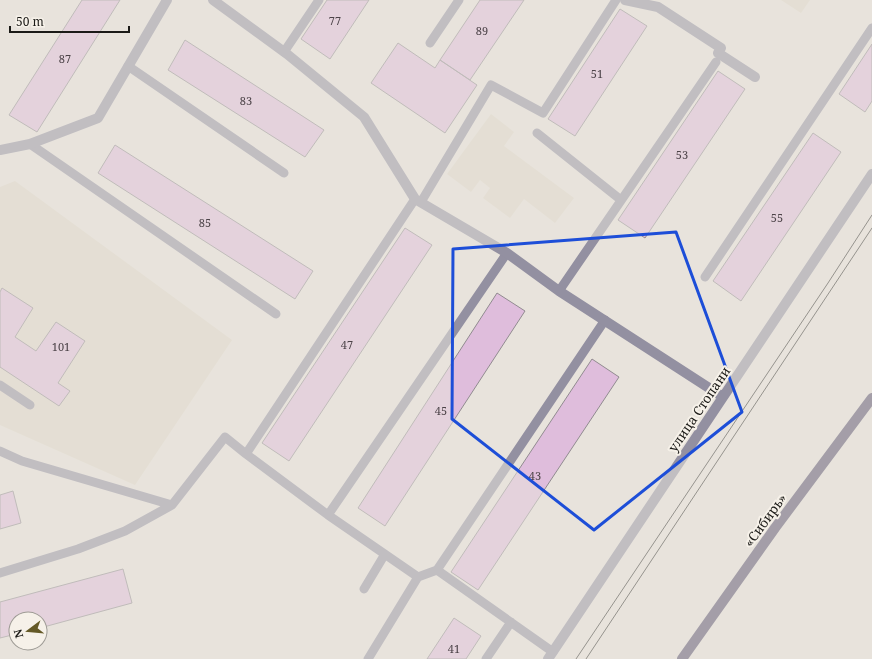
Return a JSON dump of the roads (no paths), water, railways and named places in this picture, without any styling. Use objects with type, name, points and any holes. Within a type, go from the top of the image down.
[{"type":"main road","name":"«Сибирь»","points":[[682,659],[775,528],[872,398]]},
{"type":"street","points":[[0,150],[30,144],[98,118],[167,0]]},
{"type":"street","points":[[213,0],[284,52],[364,117],[418,200],[507,253],[559,291],[723,397]]},
{"type":"street","points":[[625,0],[658,7],[721,48],[718,53],[755,77]]},
{"type":"street","name":"улица Стопани","points":[[550,656],[872,174]]},
{"type":"lane","points":[[284,52],[319,0]]},
{"type":"lane","points":[[430,43],[459,0]]},
{"type":"lane","points":[[246,454],[418,200],[491,85],[543,113],[616,0]]},
{"type":"lane","points":[[705,277],[872,28]]},
{"type":"lane","points":[[559,291],[716,62]]},
{"type":"lane","points":[[128,66],[284,173]]},
{"type":"lane","points":[[538,133],[621,200]]},
{"type":"lane","points":[[30,144],[276,314]]},
{"type":"lane","points":[[328,515],[507,253]]},
{"type":"lane","points":[[368,659],[418,577],[437,570],[605,320]]},
{"type":"lane","points":[[0,385],[30,405]]},
{"type":"lane","points":[[0,573],[78,550],[124,530],[172,505],[225,437],[328,515],[418,577]]},
{"type":"lane","points":[[0,452],[22,461],[172,505]]},
{"type":"lane","points":[[364,589],[385,554]]},
{"type":"lane","points":[[437,570],[511,622],[550,656]]},
{"type":"lane","points":[[486,659],[511,622]]},
{"type":"tram line","points":[[576,659],[872,215]]},
{"type":"tram line","points":[[586,659],[872,228]]}]
